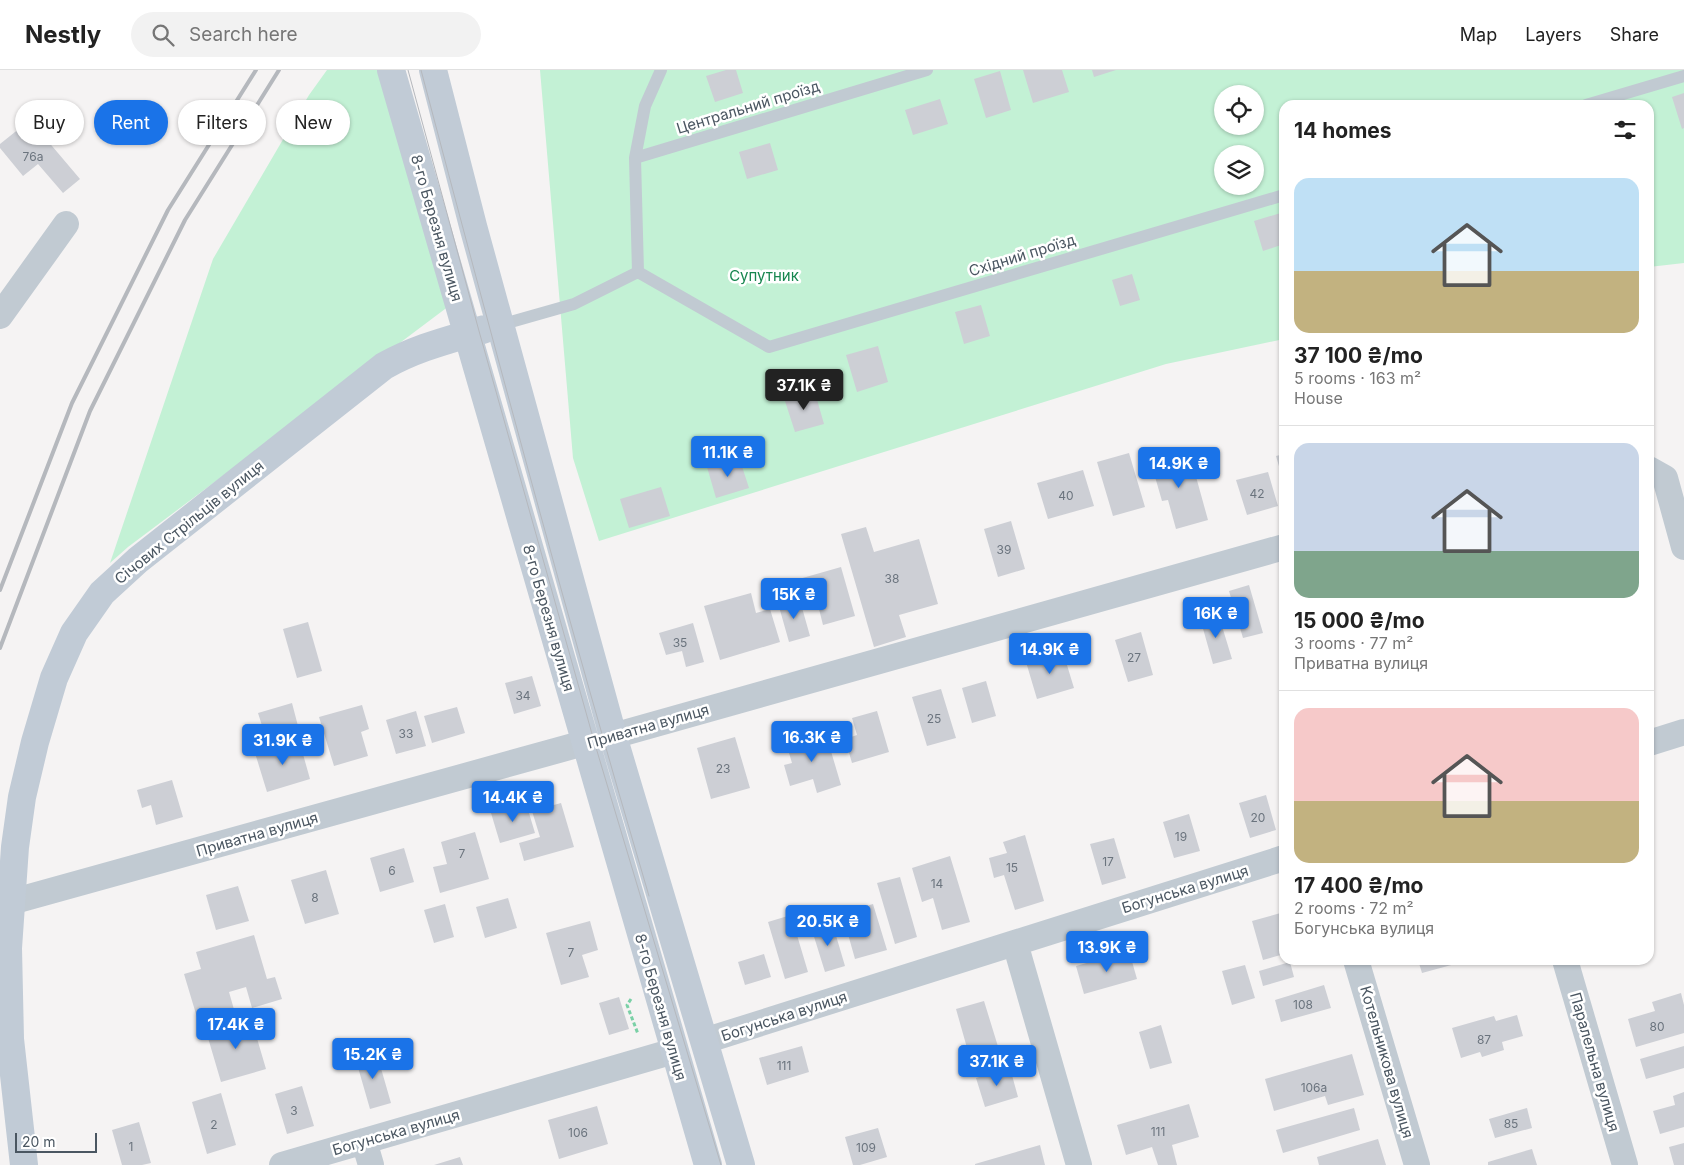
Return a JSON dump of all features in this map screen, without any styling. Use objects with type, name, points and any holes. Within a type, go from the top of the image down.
[{"type":"main road","name":"8-го Березня вулиця","points":[[391,70],[547,607],[584,744],[708,1165]]},
{"type":"main road","name":"8-го Березня вулиця","points":[[433,70],[500,325],[613,736],[740,1165]]},
{"type":"main road","name":"Січових Стрільців вулиця","points":[[24,1165],[10,1039],[8,948],[15,847],[22,797],[35,742],[54,678],[74,633],[102,593],[138,560],[384,366],[405,354],[424,347],[500,325]]},
{"type":"main road","name":"Приватна вулиця","points":[[584,744],[613,736]]},
{"type":"main road","name":"Богунська вулиця","points":[[674,1051],[704,1041]]},
{"type":"street","points":[[0,316],[66,224]]},
{"type":"street","points":[[1654,472],[1665,478],[1684,546]]},
{"type":"street","name":"Приватна вулиця","points":[[613,736],[1279,548]]},
{"type":"street","points":[[1654,741],[1684,732]]},
{"type":"street","name":"Приватна вулиця","points":[[11,902],[584,744]]},
{"type":"street","name":"Богунська вулиця","points":[[704,1041],[1279,860]]},
{"type":"street","points":[[1015,943],[1079,1165]]},
{"type":"street","name":"Котельникова вулиця","points":[[1357,965],[1417,1165]]},
{"type":"street","name":"Паралельна вулиця","points":[[1566,965],[1625,1165]]},
{"type":"street","name":"Богунська вулиця","points":[[282,1165],[367,1153],[674,1051]]},
{"type":"lane","points":[[500,325],[574,304],[638,272],[636,158],[644,106],[662,70]]},
{"type":"lane","name":"Центральний проїзд","points":[[636,158],[927,70]]},
{"type":"lane","points":[[1603,100],[1684,76]]},
{"type":"lane","name":"Східний проїзд","points":[[638,272],[769,347],[1279,196]]},
{"type":"green space","points":[[327,70],[383,70],[449,306],[128,547],[110,563],[213,259],[280,145],[350,145],[350,100],[306,100]]},
{"type":"green space","name":"Супутник","points":[[540,70],[1684,70],[1684,263],[1654,266],[1654,100],[1279,100],[1279,340],[1166,364],[599,541],[573,458]]},
{"type":"building","points":[[726,70],[736,70],[743,93],[715,102],[706,76]]},
{"type":"building","points":[[1023,70],[1062,70],[1069,92],[1033,103]]},
{"type":"building","points":[[1092,70],[1116,70],[1094,77]]},
{"type":"building","points":[[1000,71],[1011,110],[986,118],[974,79]]},
{"type":"building","points":[[1684,93],[1684,128],[1682,129],[1672,97]]},
{"type":"building","points":[[940,99],[948,124],[913,135],[905,110]]},
{"type":"building","points":[[15,132],[15,145],[51,145],[80,179],[63,193],[38,164],[23,176],[0,148],[0,144]]},
{"type":"building","points":[[770,143],[778,170],[747,179],[739,152]]},
{"type":"building","points":[[1279,214],[1279,246],[1263,251],[1254,221]]},
{"type":"building","points":[[1132,274],[1140,300],[1120,306],[1112,280]]},
{"type":"building","points":[[981,305],[990,336],[964,344],[955,312]]},
{"type":"building","points":[[878,346],[888,382],[857,392],[846,355]]},
{"type":"building","points":[[814,389],[824,424],[795,432],[784,398]]},
{"type":"building","points":[[1179,448],[1187,475],[1195,473],[1208,520],[1176,529],[1168,500],[1162,501],[1149,456]]},
{"type":"building","points":[[1129,453],[1145,507],[1113,516],[1097,462]]},
{"type":"building","points":[[1279,455],[1279,466],[1276,456]]},
{"type":"building","points":[[739,457],[749,488],[716,498],[707,467]]},
{"type":"building","points":[[1083,470],[1094,506],[1048,519],[1037,483]]},
{"type":"building","points":[[1268,472],[1278,506],[1247,515],[1236,480]]},
{"type":"building","points":[[661,487],[670,516],[629,528],[620,499]]},
{"type":"building","points":[[1011,521],[1025,569],[998,577],[984,529]]},
{"type":"building","points":[[866,527],[874,552],[919,539],[938,604],[899,615],[906,637],[874,647],[841,534]]},
{"type":"building","points":[[841,567],[855,616],[823,625],[817,601],[806,604],[799,579]]},
{"type":"building","points":[[1249,585],[1263,633],[1243,638],[1229,591]]},
{"type":"building","points":[[751,593],[756,613],[770,609],[780,642],[720,660],[704,606]]},
{"type":"building","points":[[799,597],[810,636],[789,642],[778,603]]},
{"type":"building","points":[[1218,613],[1232,659],[1213,664],[1200,618]]},
{"type":"building","points":[[308,622],[322,671],[297,678],[283,629]]},
{"type":"building","points":[[693,623],[704,662],[686,667],[682,651],[666,655],[659,633]]},
{"type":"building","points":[[1141,632],[1153,675],[1128,682],[1115,640]]},
{"type":"building","points":[[1063,652],[1074,688],[1037,699],[1026,662]]},
{"type":"building","points":[[532,676],[541,706],[514,714],[505,683]]},
{"type":"building","points":[[986,681],[996,716],[972,723],[962,688]]},
{"type":"building","points":[[941,689],[956,738],[927,746],[912,697]]},
{"type":"building","points":[[292,703],[298,726],[265,735],[258,713]]},
{"type":"building","points":[[362,705],[369,729],[361,732],[368,756],[334,766],[319,717]]},
{"type":"building","points":[[457,707],[465,733],[432,743],[424,716]]},
{"type":"building","points":[[416,711],[426,746],[396,754],[386,720]]},
{"type":"building","points":[[877,711],[889,752],[852,763],[845,739],[857,735],[852,718]]},
{"type":"building","points":[[825,731],[841,785],[817,793],[813,779],[790,786],[784,765],[792,763],[786,743]]},
{"type":"building","points":[[735,737],[750,788],[711,799],[697,748]]},
{"type":"building","points":[[299,740],[310,779],[267,792],[255,753]]},
{"type":"building","points":[[172,780],[183,817],[156,825],[151,805],[142,808],[137,790]]},
{"type":"building","points":[[1266,795],[1276,830],[1250,838],[1239,803]]},
{"type":"building","points":[[526,803],[535,833],[500,843],[491,813]]},
{"type":"building","points":[[561,803],[574,847],[524,861],[519,843],[540,837],[532,811]]},
{"type":"building","points":[[1189,814],[1200,851],[1174,858],[1163,822]]},
{"type":"building","points":[[475,832],[489,879],[440,893],[433,867],[447,864],[441,842]]},
{"type":"building","points":[[1025,835],[1044,901],[1015,910],[1004,875],[994,878],[989,858],[1007,853],[1003,842]]},
{"type":"building","points":[[1114,838],[1126,878],[1102,885],[1090,844]]},
{"type":"building","points":[[404,848],[414,882],[380,892],[370,858]]},
{"type":"building","points":[[950,856],[970,922],[942,930],[933,898],[922,902],[912,868]]},
{"type":"building","points":[[326,870],[339,914],[305,924],[291,880]]},
{"type":"building","points":[[900,877],[917,937],[895,944],[877,883]]},
{"type":"building","points":[[238,886],[249,921],[216,930],[206,895]]},
{"type":"building","points":[[508,898],[517,928],[485,938],[476,907]]},
{"type":"building","points":[[445,904],[454,937],[434,943],[424,910]]},
{"type":"building","points":[[873,904],[887,950],[855,959],[842,913]]},
{"type":"building","points":[[1279,913],[1279,955],[1263,960],[1252,921]]},
{"type":"building","points":[[791,915],[808,972],[785,979],[768,922]]},
{"type":"building","points":[[590,921],[598,950],[582,955],[589,977],[561,985],[546,933]]},
{"type":"building","points":[[832,922],[845,966],[825,972],[811,927]]},
{"type":"building","points":[[254,935],[267,979],[275,977],[282,999],[252,1008],[246,987],[229,992],[235,1013],[199,1024],[184,974],[201,969],[196,952]]},
{"type":"building","points":[[1129,951],[1137,979],[1084,994],[1076,966]]},
{"type":"building","points":[[764,954],[771,977],[745,985],[738,962]]},
{"type":"building","points":[[1245,965],[1255,998],[1232,1005],[1222,971]]},
{"type":"building","points":[[1280,965],[1291,965],[1294,977],[1263,986],[1259,971]]},
{"type":"building","points":[[1420,965],[1451,965],[1422,973]]},
{"type":"building","points":[[1324,985],[1331,1008],[1281,1022],[1275,1000]]},
{"type":"building","points":[[1681,993],[1684,1005],[1684,1033],[1636,1047],[1628,1019],[1655,1011],[1652,1002]]},
{"type":"building","points":[[619,997],[629,1029],[609,1035],[599,1003]]},
{"type":"building","points":[[984,1001],[1000,1053],[971,1062],[956,1009]]},
{"type":"building","points":[[1517,1015],[1523,1036],[1502,1042],[1504,1050],[1482,1057],[1480,1052],[1461,1058],[1452,1028],[1494,1016],[1496,1021]]},
{"type":"building","points":[[251,1018],[266,1069],[221,1082],[206,1031]]},
{"type":"building","points":[[1161,1025],[1172,1063],[1150,1069],[1139,1032]]},
{"type":"building","points":[[802,1046],[809,1072],[767,1085],[759,1058]]},
{"type":"building","points":[[1684,1046],[1684,1068],[1646,1079],[1640,1059]]},
{"type":"building","points":[[376,1051],[391,1103],[370,1109],[355,1057]]},
{"type":"building","points":[[1352,1054],[1364,1095],[1328,1105],[1325,1096],[1274,1111],[1265,1079]]},
{"type":"building","points":[[1010,1068],[1018,1097],[985,1107],[976,1078]]},
{"type":"building","points":[[302,1086],[314,1126],[287,1134],[275,1094]]},
{"type":"building","points":[[1684,1092],[1684,1127],[1660,1134],[1653,1111],[1675,1105],[1673,1096]]},
{"type":"building","points":[[221,1093],[236,1145],[207,1154],[192,1102]]},
{"type":"building","points":[[1189,1104],[1199,1137],[1172,1145],[1177,1165],[1158,1165],[1152,1147],[1126,1155],[1117,1125]]},
{"type":"building","points":[[597,1106],[608,1144],[559,1159],[548,1120]]},
{"type":"building","points":[[1354,1108],[1360,1130],[1283,1153],[1276,1130]]},
{"type":"building","points":[[1527,1108],[1532,1128],[1495,1138],[1489,1119]]},
{"type":"building","points":[[139,1122],[151,1163],[122,1165],[112,1130]]},
{"type":"building","points":[[878,1128],[887,1157],[860,1165],[853,1165],[845,1137]]},
{"type":"building","points":[[1378,1139],[1386,1165],[1319,1165],[1317,1157]]},
{"type":"building","points":[[1684,1143],[1684,1165],[1674,1165],[1669,1147]]},
{"type":"building","points":[[1040,1145],[1045,1165],[975,1165],[975,1164]]},
{"type":"building","points":[[1532,1149],[1537,1165],[1488,1165],[1488,1162]]},
{"type":"building","points":[[460,1157],[463,1165],[434,1165]]},
{"type":"tram line","points":[[408,70],[594,741],[721,1165]]},
{"type":"tram line","points":[[421,70],[532,484],[649,896]]},
{"type":"railway","points":[[0,590],[72,403],[168,210],[256,70]]},
{"type":"railway","points":[[0,648],[90,411],[185,220],[279,70]]}]
